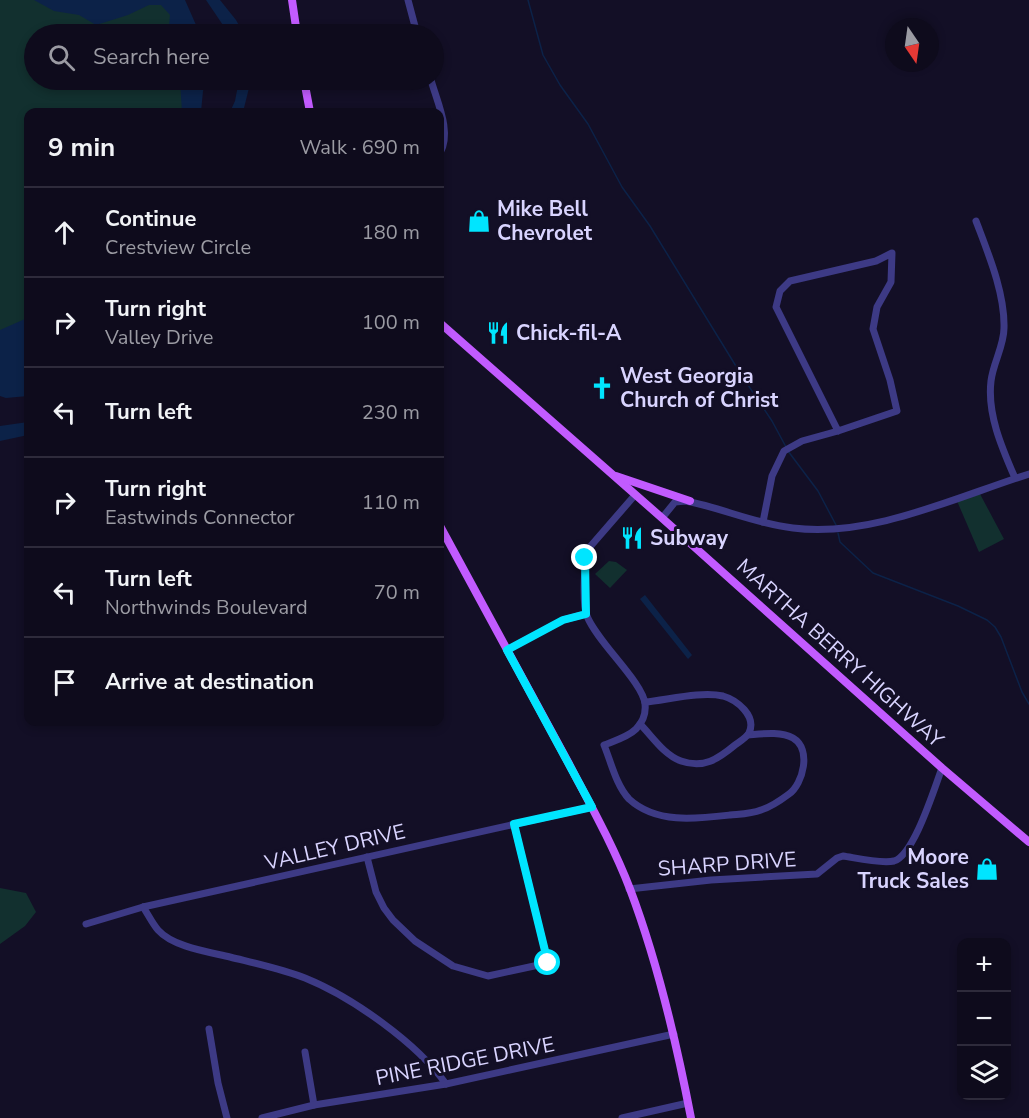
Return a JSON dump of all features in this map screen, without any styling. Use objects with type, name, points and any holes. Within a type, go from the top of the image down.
[{"type":"main road","points":[[292,0],[296,24]]},
{"type":"main road","points":[[306,90],[309,108]]},
{"type":"main road","name":"MARTHA BERRY HIGHWAY","points":[[444,327],[942,768],[1029,842]]},
{"type":"main road","points":[[613,475],[690,501]]},
{"type":"main road","points":[[444,533],[592,807],[629,889],[657,968],[674,1034],[691,1118]]},
{"type":"street","points":[[408,0],[414,24]]},
{"type":"street","points":[[434,90],[439,108]]},
{"type":"street","points":[[444,128],[446,135],[444,145]]},
{"type":"street","points":[[976,221],[1003,305],[1004,330],[991,380],[990,400],[1001,444],[1015,478]]},
{"type":"street","points":[[763,522],[772,476],[784,451],[801,441],[838,431],[897,411],[890,380],[873,329],[877,307],[891,282],[892,253],[876,261],[790,281],[780,291],[776,308],[838,431]]},
{"type":"street","points":[[662,518],[675,502],[690,501],[763,522],[813,530],[854,526],[914,512],[1029,474]]},
{"type":"street","points":[[635,495],[589,548],[585,558],[586,614],[600,640],[623,667],[645,702],[644,719],[640,724],[636,730],[604,746],[621,787],[630,799],[652,812],[666,817],[684,819],[753,812],[769,806],[791,793],[803,770],[801,745],[793,738],[781,734],[748,735],[717,760],[695,764],[669,755],[640,724]]},
{"type":"street","points":[[507,650],[563,620],[586,614]]},
{"type":"street","points":[[645,702],[706,695],[730,698],[739,703],[750,720],[748,735]]},
{"type":"street","name":"SHARP DRIVE","points":[[629,889],[711,880],[817,874],[843,856],[891,862],[899,859],[908,850],[914,838],[942,768]]},
{"type":"street","name":"VALLEY DRIVE","points":[[86,924],[144,907],[592,807]]},
{"type":"street","points":[[367,857],[376,892],[393,920],[415,941],[453,966],[488,976],[548,963],[514,824]]},
{"type":"street","points":[[144,907],[159,931],[170,939],[206,952],[303,977],[327,988],[393,1030],[440,1075],[446,1084]]},
{"type":"street","points":[[209,1029],[218,1083],[227,1118]]},
{"type":"street","name":"PINE RIDGE DRIVE","points":[[262,1118],[314,1105],[446,1084],[674,1034]]},
{"type":"street","points":[[305,1052],[314,1105]]},
{"type":"street","points":[[622,1118],[688,1103]]},
{"type":"green space","points":[[0,0],[182,0],[193,24],[24,24],[24,90],[200,90],[198,108],[24,108],[24,387],[0,392]]},
{"type":"green space","points":[[980,494],[1004,539],[979,552],[957,501]]},
{"type":"green space","points":[[609,561],[616,562],[627,570],[610,588],[595,574]]},
{"type":"green space","points":[[0,888],[26,893],[36,912],[25,926],[0,944]]},
{"type":"water","points":[[34,0],[185,0],[196,24],[169,24],[170,15],[161,5],[149,5],[128,15],[99,24],[94,24],[79,15],[54,11]]},
{"type":"water","points":[[206,0],[220,0],[238,24],[222,24]]},
{"type":"water","points":[[181,90],[203,90],[201,108],[182,108]]},
{"type":"water","points":[[237,90],[248,90],[244,108],[232,108]]},
{"type":"water","points":[[24,319],[24,396],[6,398],[0,396],[0,330]]},
{"type":"water","points":[[24,423],[24,436],[0,441],[0,426]]},
{"type":"water","points":[[645,595],[692,655],[688,659],[640,599]]},
{"type":"waterway","points":[[528,0],[543,55],[560,85],[588,124],[622,187],[650,226],[786,447]]},
{"type":"waterway","points":[[788,451],[818,491],[836,525]]},
{"type":"waterway","points":[[838,533],[840,542],[873,573],[958,606],[987,620],[995,627],[1029,704]]},
{"type":"place","name":"Mike Bell Chevrolet","points":[[479,221]]},
{"type":"place","name":"Chick-fil-A","points":[[498,333]]},
{"type":"place","name":"West Georgia Church of Christ","points":[[602,388]]},
{"type":"place","name":"Subway","points":[[632,538]]},
{"type":"place","name":"Moore Truck Sales","points":[[987,869]]},
{"type":"route","points":[[548,963],[514,824],[592,807],[507,650],[563,620],[586,614],[585,558]]}]
